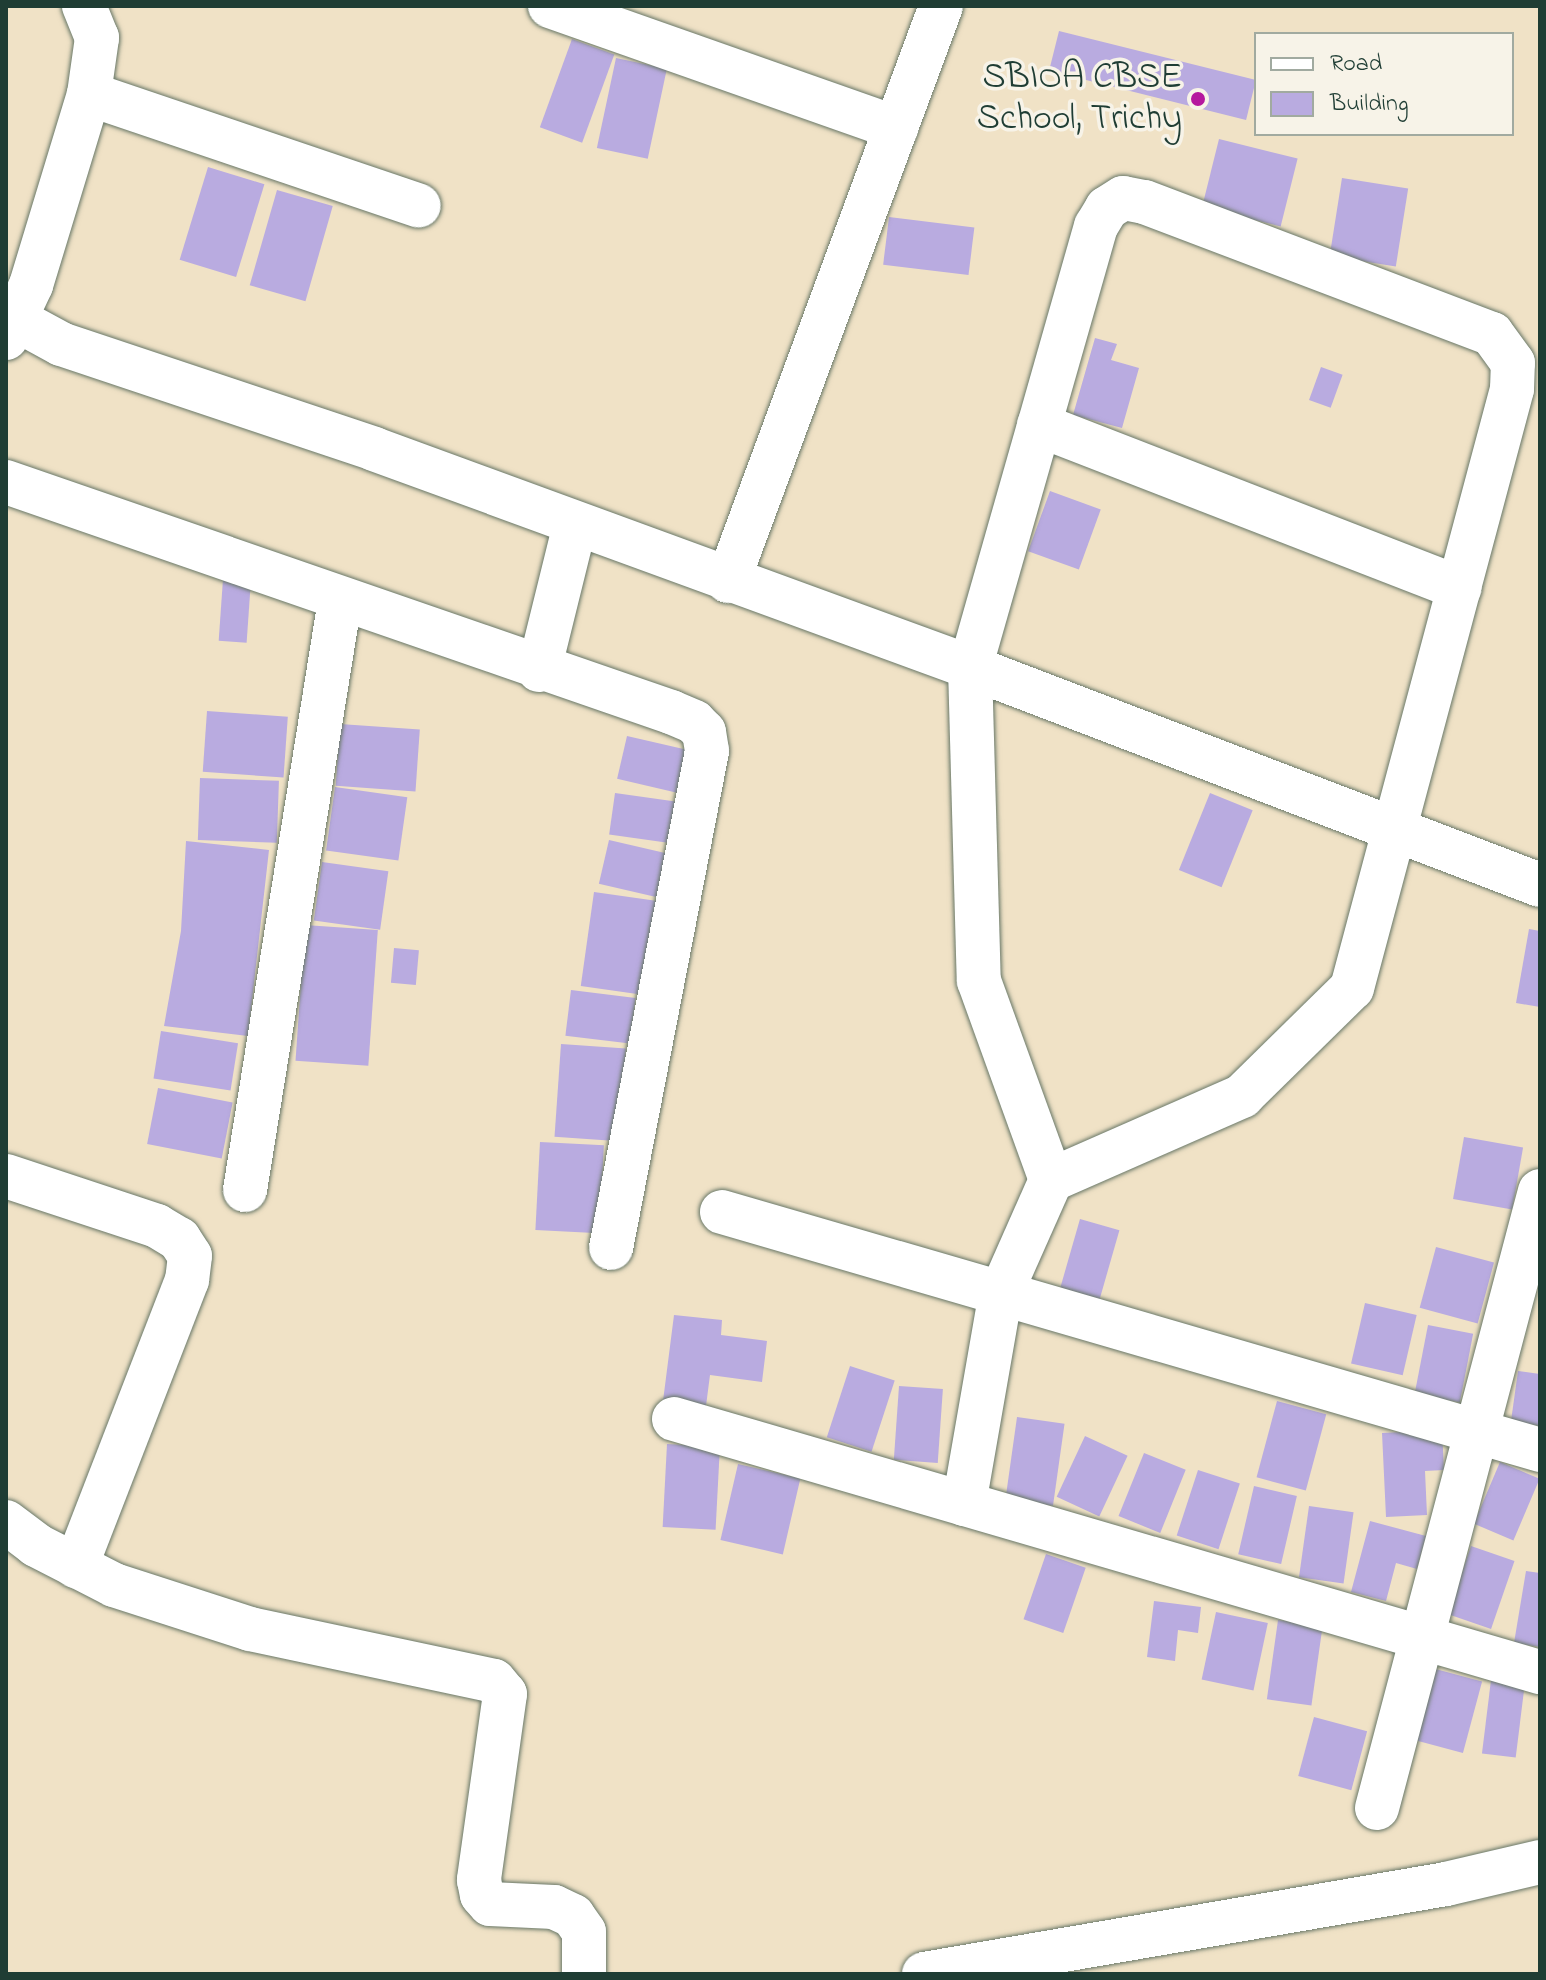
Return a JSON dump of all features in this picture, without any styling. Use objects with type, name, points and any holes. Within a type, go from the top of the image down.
[{"type":"street","points":[[84,6],[97,38],[89,94],[12,329],[374,449],[970,667],[1540,885]]},
{"type":"street","points":[[550,6],[896,128]]},
{"type":"street","points":[[728,581],[941,6]]},
{"type":"street","points":[[89,94],[419,206]]},
{"type":"street","points":[[964,1504],[1001,1293],[1051,1180],[1242,1096],[1352,988],[1512,389],[1513,363],[1504,345],[1477,328],[1144,202],[1123,198],[1107,208],[1096,226],[970,667],[979,981],[1051,1180]]},
{"type":"street","points":[[1039,425],[1459,588]]},
{"type":"street","points":[[6,482],[694,722],[704,732],[707,751],[611,1248]]},
{"type":"street","points":[[539,670],[575,524]]},
{"type":"street","points":[[245,1190],[340,600]]},
{"type":"street","points":[[6,1176],[157,1226],[179,1239],[190,1256],[187,1280],[76,1566]]},
{"type":"street","points":[[722,1212],[1540,1450]]},
{"type":"street","points":[[1377,1808],[1537,1214]]},
{"type":"street","points":[[674,1419],[1540,1672]]},
{"type":"street","points":[[6,1522],[76,1566],[114,1585],[250,1629],[494,1681],[505,1694],[479,1880],[482,1895],[490,1904],[554,1907],[573,1916],[584,1932],[584,1974]]},
{"type":"street","points":[[924,1974],[1446,1884],[1540,1862]]},
{"type":"building","points":[[1059,31],[1254,80],[1246,120],[1049,71]]},
{"type":"building","points":[[572,39],[614,54],[582,143],[540,127]]},
{"type":"building","points":[[616,58],[667,69],[648,159],[597,148]]},
{"type":"building","points":[[1219,139],[1298,159],[1281,227],[1202,207]]},
{"type":"building","points":[[208,167],[264,184],[236,277],[180,260]]},
{"type":"building","points":[[1342,178],[1408,188],[1396,267],[1330,256]]},
{"type":"building","points":[[277,190],[333,206],[305,301],[250,285]]},
{"type":"building","points":[[889,217],[974,227],[969,275],[883,265]]},
{"type":"building","points":[[1095,338],[1117,344],[1111,360],[1139,368],[1122,428],[1073,415]]},
{"type":"building","points":[[1321,367],[1343,375],[1331,408],[1309,400]]},
{"type":"building","points":[[1050,491],[1101,509],[1079,570],[1028,551]]},
{"type":"building","points":[[223,579],[251,581],[247,643],[219,641]]},
{"type":"building","points":[[207,711],[288,717],[284,778],[203,772]]},
{"type":"building","points":[[340,724],[420,730],[415,791],[336,786]]},
{"type":"building","points":[[627,736],[693,751],[683,794],[617,779]]},
{"type":"building","points":[[200,778],[279,781],[277,843],[198,840]]},
{"type":"building","points":[[335,787],[407,797],[398,861],[326,850]]},
{"type":"building","points":[[615,793],[675,801],[670,843],[609,835]]},
{"type":"building","points":[[1210,793],[1253,810],[1222,887],[1179,870]]},
{"type":"building","points":[[609,840],[669,854],[659,898],[599,884]]},
{"type":"building","points":[[186,841],[269,850],[248,1036],[164,1026],[181,931]]},
{"type":"building","points":[[322,862],[388,871],[380,930],[314,920]]},
{"type":"building","points":[[594,892],[657,901],[644,995],[581,986]]},
{"type":"building","points":[[305,925],[378,930],[368,1066],[296,1061]]},
{"type":"building","points":[[1529,929],[1540,931],[1540,1007],[1516,1003]]},
{"type":"building","points":[[394,948],[419,950],[416,985],[391,983]]},
{"type":"building","points":[[571,990],[636,998],[630,1044],[565,1036]]},
{"type":"building","points":[[161,1031],[238,1043],[231,1091],[153,1078]]},
{"type":"building","points":[[561,1044],[626,1049],[619,1141],[555,1137]]},
{"type":"building","points":[[158,1088],[233,1103],[222,1158],[147,1144]]},
{"type":"building","points":[[1464,1137],[1523,1147],[1512,1209],[1453,1199]]},
{"type":"building","points":[[540,1142],[604,1145],[599,1233],[535,1230]]},
{"type":"building","points":[[1080,1219],[1119,1230],[1098,1305],[1059,1294]]},
{"type":"building","points":[[1436,1247],[1494,1263],[1478,1323],[1420,1308]]},
{"type":"building","points":[[1365,1303],[1417,1315],[1403,1375],[1351,1363]]},
{"type":"building","points":[[674,1315],[722,1320],[721,1335],[767,1341],[762,1382],[710,1375],[706,1406],[663,1401]]},
{"type":"building","points":[[1428,1325],[1473,1334],[1460,1402],[1415,1394]]},
{"type":"building","points":[[850,1366],[895,1381],[872,1452],[827,1437]]},
{"type":"building","points":[[1518,1371],[1540,1374],[1540,1426],[1511,1421]]},
{"type":"building","points":[[899,1386],[943,1389],[938,1463],[894,1460]]},
{"type":"building","points":[[1277,1401],[1326,1414],[1306,1491],[1257,1477]]},
{"type":"building","points":[[1017,1417],[1065,1424],[1053,1506],[1005,1499]]},
{"type":"building","points":[[1442,1430],[1444,1470],[1425,1471],[1427,1515],[1386,1517],[1382,1433]]},
{"type":"building","points":[[1085,1436],[1128,1456],[1099,1517],[1057,1497]]},
{"type":"building","points":[[667,1444],[720,1447],[716,1530],[663,1527]]},
{"type":"building","points":[[1144,1453],[1186,1470],[1160,1533],[1119,1516]]},
{"type":"building","points":[[1500,1462],[1540,1479],[1513,1540],[1474,1524]]},
{"type":"building","points":[[738,1464],[800,1478],[783,1554],[720,1540]]},
{"type":"building","points":[[1198,1470],[1240,1484],[1219,1549],[1177,1536]]},
{"type":"building","points":[[1254,1486],[1297,1496],[1281,1564],[1238,1554]]},
{"type":"building","points":[[1309,1506],[1354,1512],[1344,1584],[1299,1577]]},
{"type":"building","points":[[1370,1521],[1426,1536],[1417,1569],[1396,1563],[1386,1601],[1351,1592]]},
{"type":"building","points":[[1471,1546],[1514,1561],[1491,1629],[1448,1614]]},
{"type":"building","points":[[1046,1554],[1086,1568],[1063,1633],[1024,1619]]},
{"type":"building","points":[[1526,1571],[1540,1573],[1540,1647],[1514,1643]]},
{"type":"building","points":[[1154,1601],[1201,1607],[1198,1633],[1178,1630],[1175,1661],[1147,1657]]},
{"type":"building","points":[[1216,1612],[1268,1623],[1253,1691],[1202,1679]]},
{"type":"building","points":[[1278,1620],[1323,1626],[1311,1705],[1267,1699]]},
{"type":"building","points":[[1428,1667],[1482,1681],[1463,1753],[1409,1738]]},
{"type":"building","points":[[1491,1680],[1525,1684],[1516,1758],[1482,1753]]},
{"type":"building","points":[[1314,1717],[1367,1731],[1351,1790],[1298,1776]]},
{"type":"place","name":"SBIOA CBSE School, Trichy","points":[[1198,99]]}]
